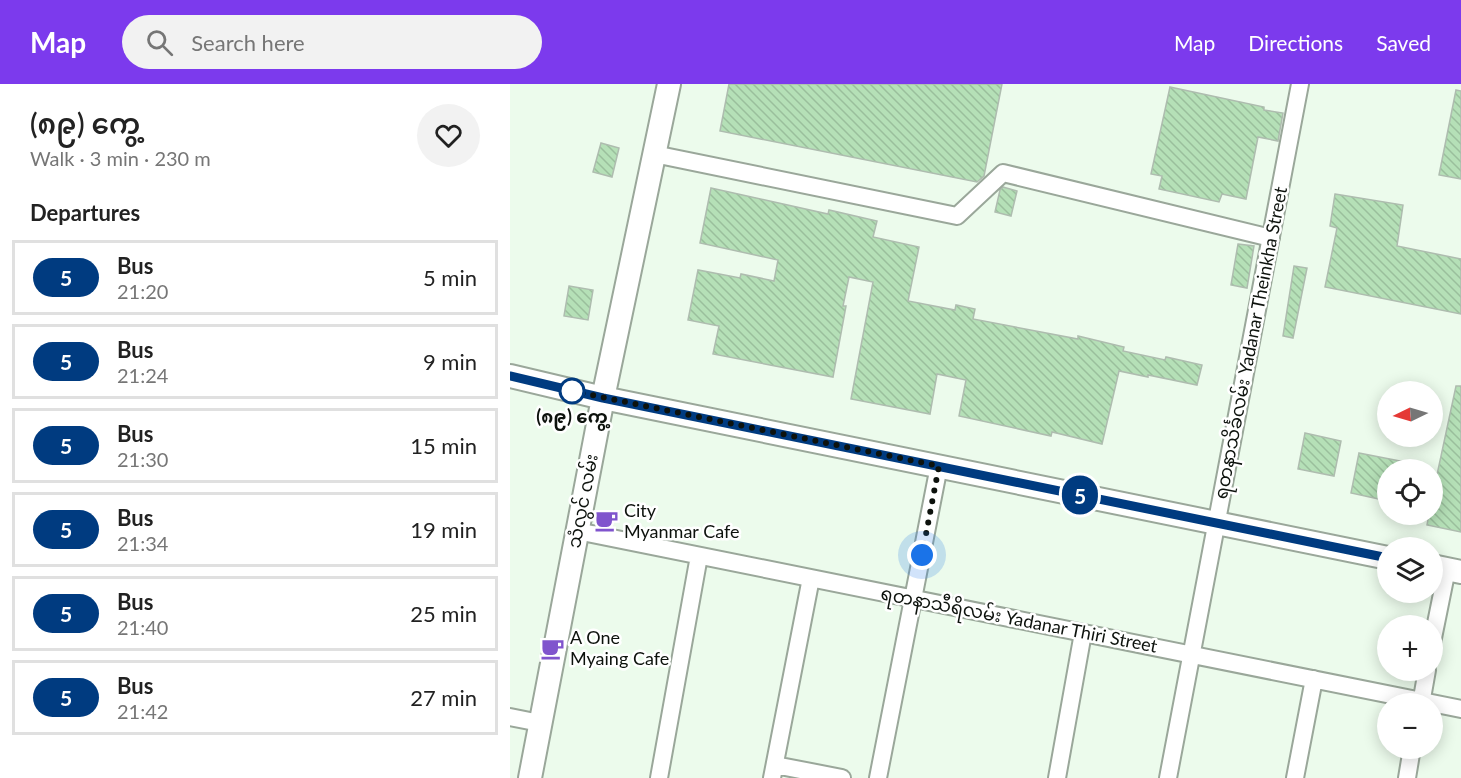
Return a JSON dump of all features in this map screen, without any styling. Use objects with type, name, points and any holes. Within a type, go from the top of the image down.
[{"type":"street","name":"သံလွင် လမ်း","points":[[530,778],[603,398],[669,84]]},
{"type":"street","name":"ရတနာသိင်္ခလမ်း Yadanar Theinkha Street","points":[[1168,778],[1300,84]]},
{"type":"street","points":[[654,154],[957,216],[1003,173],[1271,238]]},
{"type":"street","points":[[510,376],[603,398],[1377,556]]},
{"type":"street","points":[[878,778],[939,466]]},
{"type":"street","name":"ရတနာသီရိလမ်း Yadanar Thiri Street","points":[[577,531],[1379,693]]},
{"type":"street","points":[[659,778],[699,556]]},
{"type":"street","points":[[1438,615],[1447,569]]},
{"type":"street","points":[[811,578],[773,772],[842,778]]},
{"type":"street","points":[[1057,778],[1083,633]]},
{"type":"street","points":[[1296,778],[1314,679]]},
{"type":"street","name":"ရတနာသီရိလမ်း Yadanar Thiri Street","points":[[1443,706],[1461,709]]},
{"type":"street","points":[[510,717],[540,723]]},
{"type":"street","points":[[1407,778],[1410,759]]},
{"type":"building","points":[[729,84],[1002,84],[984,176],[977,182],[720,131]]},
{"type":"building","points":[[1170,87],[1283,113],[1278,141],[1258,137],[1246,199],[1222,194],[1219,202],[1159,189],[1162,176],[1151,174]]},
{"type":"building","points":[[1456,90],[1461,91],[1461,179],[1439,175]]},
{"type":"building","points":[[601,143],[619,148],[612,177],[593,172]]},
{"type":"building","points":[[1003,187],[1017,191],[1011,216],[995,212],[1000,190]]},
{"type":"building","points":[[711,188],[828,214],[829,210],[877,221],[873,237],[919,247],[908,301],[955,310],[956,305],[975,309],[973,319],[1078,339],[1078,336],[1124,347],[1123,351],[1202,365],[1197,385],[1119,371],[1102,444],[1052,432],[1051,436],[959,416],[966,380],[937,374],[930,414],[851,399],[873,282],[849,277],[833,377],[713,354],[719,326],[688,320],[698,270],[740,278],[741,274],[774,281],[778,260],[700,243]]},
{"type":"building","points":[[1335,194],[1403,205],[1397,246],[1461,259],[1461,314],[1325,287],[1337,228],[1330,226]]},
{"type":"building","points":[[1238,244],[1254,246],[1247,288],[1231,285]]},
{"type":"building","points":[[1294,266],[1307,268],[1293,338],[1283,336]]},
{"type":"building","points":[[569,286],[593,290],[588,320],[564,316]]},
{"type":"building","points":[[1456,386],[1461,386],[1461,532],[1427,525],[1443,525],[1443,459],[1440,459]]},
{"type":"building","points":[[1305,433],[1341,441],[1334,476],[1298,469]]},
{"type":"building","points":[[1359,453],[1390,459],[1377,459],[1377,499],[1351,493]]},
{"type":"bus line","name":"5","points":[[510,376],[603,398],[1377,556]]},
{"type":"place","name":"(၈၉) ကွေ့","points":[[572,391]]},
{"type":"place","name":"City Myanmar Cafe","points":[[606,521]]},
{"type":"place","name":"A One Myaing Cafe","points":[[552,648]]},
{"type":"route","points":[[572,391],[939,466],[922,555]]}]
